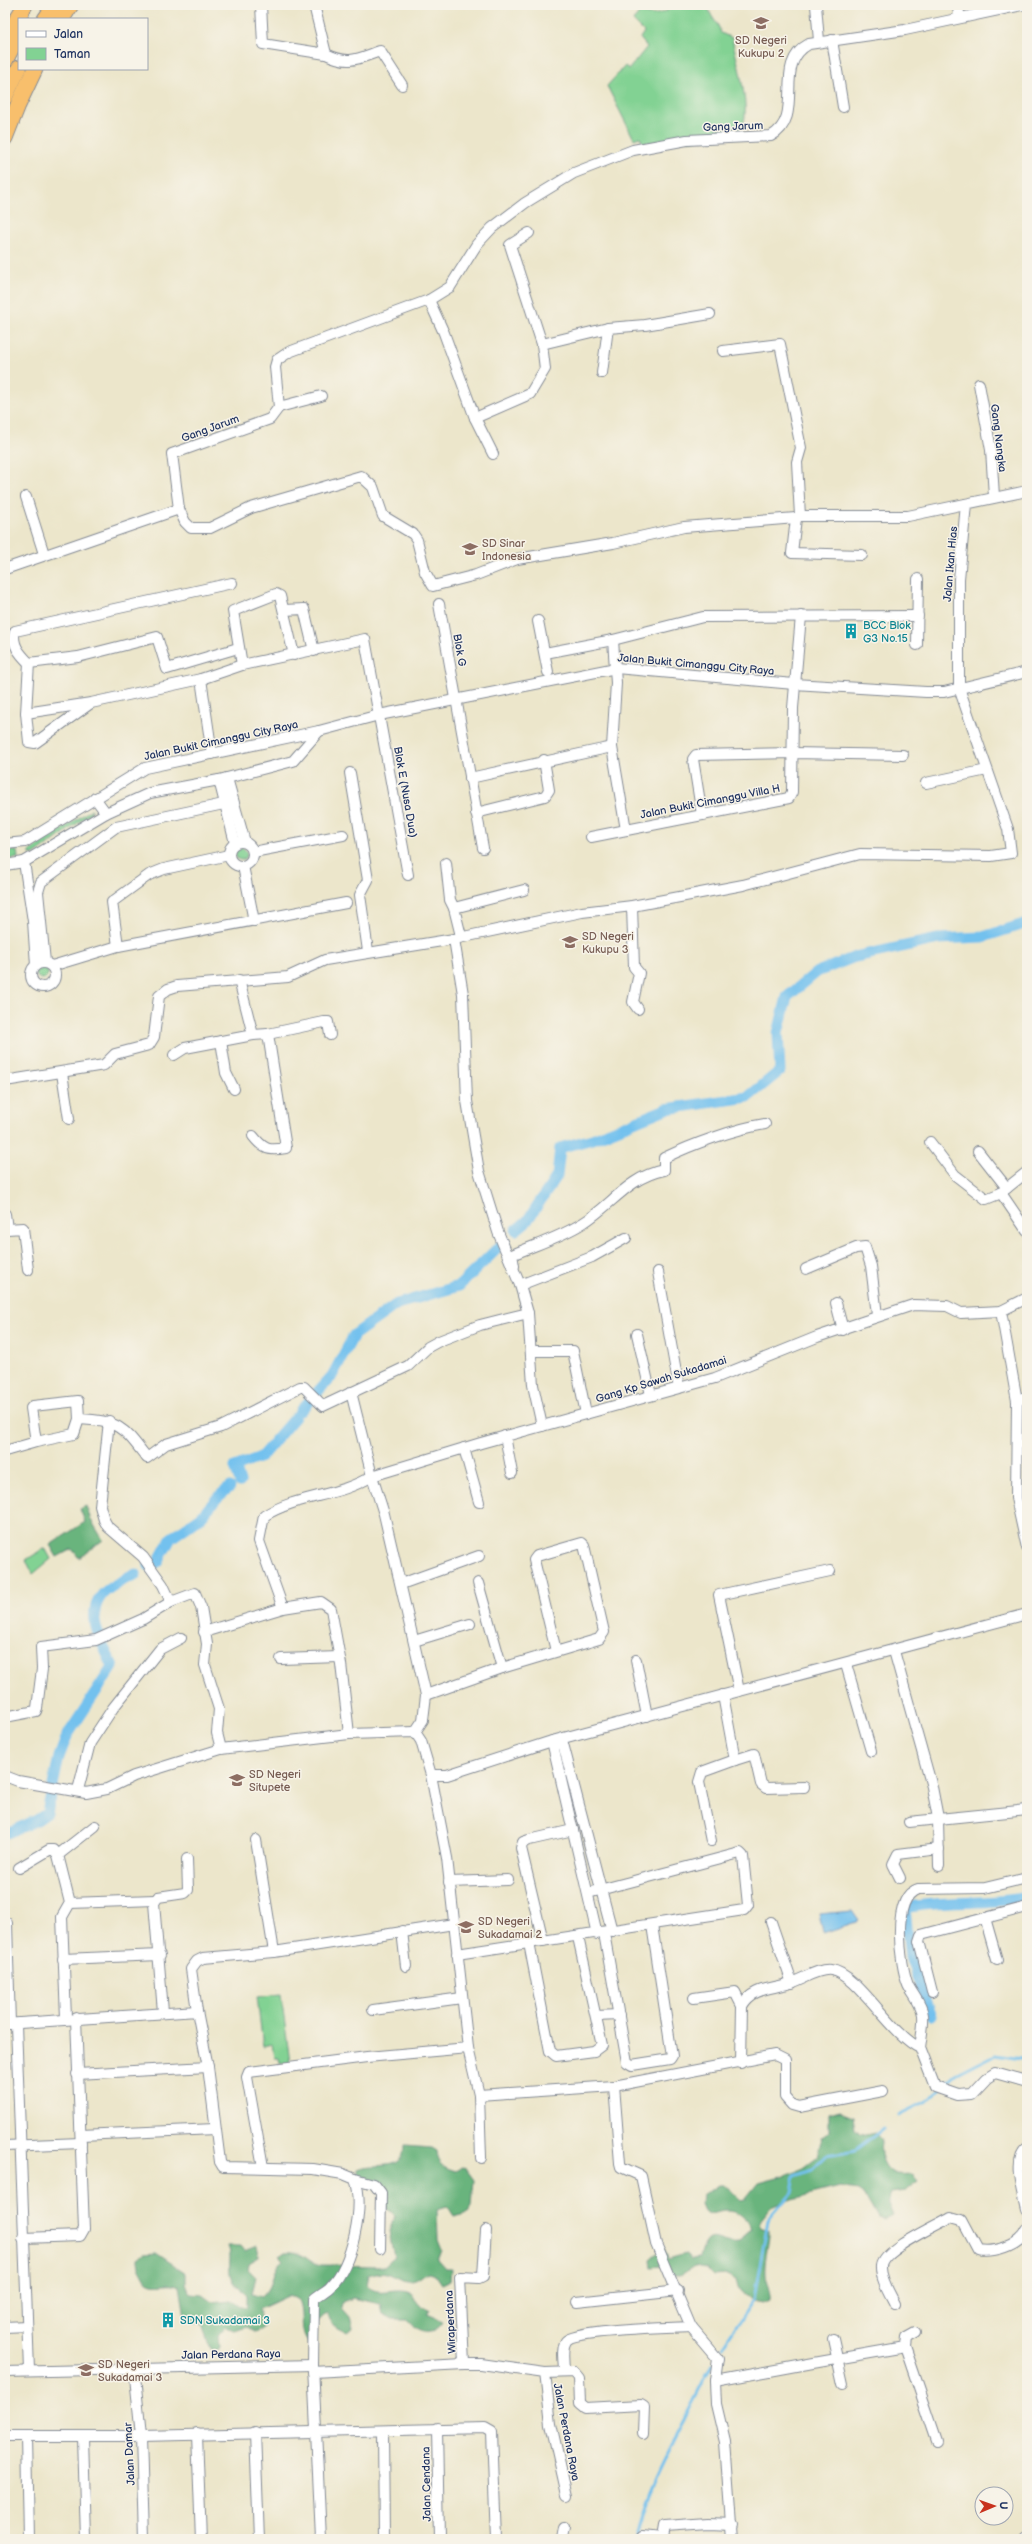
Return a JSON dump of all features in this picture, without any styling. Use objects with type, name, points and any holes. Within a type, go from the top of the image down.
[{"type":"highway","points":[[5,40],[25,5]]},
{"type":"highway","points":[[27,18],[35,5]]},
{"type":"highway","points":[[46,18],[54,5]]},
{"type":"highway","points":[[63,18],[71,5]]},
{"type":"highway","points":[[5,61],[18,36]]},
{"type":"highway","points":[[5,97],[18,70]]},
{"type":"highway","points":[[5,138],[18,105],[35,70]]},
{"type":"street","points":[[261,5],[263,44],[326,54],[342,62],[351,61],[380,51],[402,85]]},
{"type":"street","points":[[314,5],[326,54]]},
{"type":"street","points":[[816,5],[820,41]]},
{"type":"street","points":[[957,5],[960,17]]},
{"type":"street","name":"Gang Jarum","points":[[179,509],[172,454],[270,419],[279,407],[274,367],[277,360],[289,352],[429,300],[450,287],[477,244],[492,228],[525,203],[574,173],[633,150],[687,140],[771,136],[778,133],[786,118],[791,60],[803,46],[820,41],[885,33],[960,17],[969,18],[1022,5]]},
{"type":"street","points":[[832,40],[843,107]]},
{"type":"street","points":[[475,418],[530,394],[545,369],[542,344],[510,245],[529,233]]},
{"type":"street","points":[[429,300],[444,333],[475,418],[493,454]]},
{"type":"street","points":[[542,344],[608,328],[645,325],[710,314]]},
{"type":"street","points":[[602,373],[608,328]]},
{"type":"street","points":[[723,351],[780,344],[801,448],[797,462],[798,517],[792,553],[862,555]]},
{"type":"street","name":"Gang Nangka","points":[[979,384],[991,450],[994,496]]},
{"type":"street","points":[[279,407],[321,396]]},
{"type":"street","points":[[5,569],[44,554],[179,509],[185,522],[191,528],[210,528],[251,508],[361,476],[373,487],[383,516],[412,534],[417,540],[425,572],[433,586],[476,575],[517,559],[613,543],[684,527],[798,517],[908,516],[966,504],[994,496],[1027,491]]},
{"type":"street","points":[[26,498],[44,554]]},
{"type":"street","name":"Jalan Ikan Hias","points":[[632,906],[743,885],[860,854],[992,856],[1011,853],[1008,829],[959,688],[959,579],[966,504]]},
{"type":"street","points":[[917,644],[918,579]]},
{"type":"street","points":[[91,703],[35,743],[29,742],[26,713],[29,663],[20,653],[13,638],[14,631],[232,583]]},
{"type":"street","points":[[242,665],[232,613],[235,608],[278,594],[284,610],[294,655]]},
{"type":"street","name":"Blok G","points":[[439,604],[482,848]]},
{"type":"street","points":[[26,713],[91,703],[171,687],[201,679],[242,665],[314,651],[304,609],[284,610]]},
{"type":"street","points":[[793,753],[794,684],[801,616]]},
{"type":"street","points":[[545,653],[613,640],[703,617],[918,616]]},
{"type":"street","points":[[538,621],[548,672]]},
{"type":"street","points":[[29,663],[78,657],[157,637],[171,687]]},
{"type":"street","name":"Blok E (Nusa Dua)","points":[[314,651],[365,638],[408,875]]},
{"type":"street","points":[[613,640],[616,668],[612,747],[626,830]]},
{"type":"street","points":[[167,669],[238,648]]},
{"type":"street","name":"Jalan Bukit Cimanggu City Raya","points":[[5,844],[25,842],[145,768],[319,731],[379,715],[616,668],[794,684],[926,692],[944,692],[1027,672]]},
{"type":"street","points":[[201,679],[212,754]]},
{"type":"street","name":"Jalan Bukit Cimanggu City Raya","points":[[5,865],[24,862],[106,813],[150,793],[223,779],[293,761],[319,731]]},
{"type":"street","points":[[470,778],[544,760],[612,747]]},
{"type":"street","points":[[702,815],[693,759],[696,755],[793,753],[903,755]]},
{"type":"street","name":"Jalan Bukit Cimanggu Villa H","points":[[591,837],[789,798],[792,792],[793,753]]},
{"type":"street","points":[[476,813],[545,796],[548,790],[544,760]]},
{"type":"street","points":[[926,784],[987,770]]},
{"type":"street","points":[[350,774],[368,880],[360,895],[368,951]]},
{"type":"street","points":[[223,779],[240,843]]},
{"type":"street","points":[[95,798],[106,813]]},
{"type":"street","points":[[37,920],[38,892],[41,882],[116,827],[229,803]]},
{"type":"street","points":[[253,852],[343,835]]},
{"type":"street","points":[[240,843],[250,846],[253,852],[251,861],[243,866]]},
{"type":"street","points":[[118,946],[112,902],[149,875],[164,869],[229,855],[240,843]]},
{"type":"street","points":[[229,855],[234,863],[243,866]]},
{"type":"street","points":[[24,862],[37,920],[44,964],[118,946],[346,903]]},
{"type":"street","points":[[446,863],[450,900],[454,908],[458,937],[468,1101],[479,1171],[498,1232],[520,1285],[528,1313],[533,1385],[542,1426]]},
{"type":"street","points":[[243,866],[254,921]]},
{"type":"street","points":[[454,908],[524,890]]},
{"type":"street","points":[[5,1081],[104,1065],[114,1054],[150,1045],[154,1037],[159,996],[168,989],[239,980],[288,977],[325,960],[368,951],[458,937],[582,912],[632,906],[634,967],[639,973],[633,1002],[638,1009]]},
{"type":"street","points":[[239,980],[253,1035]]},
{"type":"street","points":[[174,1055],[185,1048],[253,1035],[268,1034],[324,1022],[328,1022],[330,1035]]},
{"type":"street","points":[[253,1136],[263,1148],[272,1151],[286,1148],[268,1034]]},
{"type":"street","points":[[221,1041],[226,1073],[234,1089]]},
{"type":"street","points":[[62,1073],[69,1119]]},
{"type":"street","points":[[515,1274],[512,1255],[584,1222],[627,1187],[652,1172],[664,1170],[664,1158],[683,1149],[723,1136],[733,1130],[765,1124]]},
{"type":"street","points":[[930,1142],[956,1175],[986,1198],[1004,1190],[1027,1172]]},
{"type":"street","points":[[978,1151],[1004,1190],[1027,1231]]},
{"type":"street","points":[[5,1214],[7,1229],[23,1228],[28,1270]]},
{"type":"street","points":[[520,1285],[592,1257],[626,1238]]},
{"type":"street","points":[[806,1269],[856,1248],[865,1247],[871,1266],[877,1315]]},
{"type":"street","points":[[658,1272],[679,1388]]},
{"type":"street","points":[[1027,1298],[1001,1311],[1017,1400],[1016,1498],[1027,1548]]},
{"type":"street","points":[[836,1303],[843,1330]]},
{"type":"street","name":"Gang Kp Sawah Sukadamai","points":[[283,1608],[258,1541],[264,1516],[278,1507],[359,1484],[372,1476],[464,1448],[715,1378],[816,1337],[843,1330],[877,1315],[913,1305],[947,1306],[961,1313],[1001,1311]]},
{"type":"street","points":[[79,1419],[109,1421],[125,1430],[147,1458],[166,1444],[221,1428],[300,1387],[304,1387],[322,1406],[408,1366],[428,1347],[439,1341],[480,1325],[528,1313]]},
{"type":"street","points":[[637,1334],[651,1395]]},
{"type":"street","points":[[531,1351],[573,1351],[586,1414]]},
{"type":"street","points":[[351,1392],[372,1476],[384,1514],[426,1695],[423,1720],[415,1732]]},
{"type":"street","points":[[1017,1400],[1027,1396]]},
{"type":"street","points":[[5,1451],[36,1442],[74,1434],[79,1419],[78,1402],[75,1401],[33,1406],[31,1408],[36,1442]]},
{"type":"street","points":[[109,1421],[100,1506],[104,1520],[108,1527],[143,1556],[166,1589],[170,1602]]},
{"type":"street","points":[[505,1436],[512,1473]]},
{"type":"street","points":[[464,1448],[479,1502]]},
{"type":"street","points":[[426,1695],[502,1668],[599,1639],[604,1632],[584,1545],[582,1543],[537,1556],[534,1560],[556,1651]]},
{"type":"street","points":[[401,1584],[479,1556]]},
{"type":"street","points":[[739,1691],[719,1595],[830,1571]]},
{"type":"street","points":[[478,1582],[502,1668]]},
{"type":"street","points":[[5,1717],[36,1711],[42,1669],[41,1647],[96,1640],[143,1619],[170,1602],[195,1593],[201,1607],[207,1644],[205,1665],[219,1709],[217,1733],[221,1749]]},
{"type":"street","points":[[204,1632],[283,1608],[321,1602],[328,1605],[331,1609],[350,1734]]},
{"type":"street","points":[[431,1775],[447,1775],[557,1741],[647,1716],[846,1664],[1027,1614]]},
{"type":"street","points":[[414,1641],[470,1624]]},
{"type":"street","points":[[78,1790],[90,1743],[104,1721],[160,1649],[180,1638]]},
{"type":"street","points":[[894,1651],[932,1786],[938,1818],[939,1866]]},
{"type":"street","points":[[281,1659],[339,1657]]},
{"type":"street","points":[[636,1660],[647,1716]]},
{"type":"street","points":[[846,1664],[871,1751]]},
{"type":"street","points":[[723,1695],[735,1760]]},
{"type":"street","points":[[5,1776],[18,1781],[56,1786],[86,1793],[107,1789],[134,1776],[221,1749],[350,1734],[415,1732]]},
{"type":"street","points":[[415,1732],[422,1741],[431,1775],[450,1882],[468,2048],[479,2095],[481,2158]]},
{"type":"street","points":[[557,1741],[581,1810],[602,1890],[604,1932],[629,2064],[670,2059],[672,2056],[652,1925]]},
{"type":"street","points":[[557,1741],[569,1814],[588,1893],[604,1932]]},
{"type":"street","points":[[710,1841],[699,1782],[702,1772],[754,1754],[761,1784],[766,1788],[804,1787]]},
{"type":"street","points":[[569,1814],[581,1810]]},
{"type":"street","points":[[909,1822],[1027,1810]]},
{"type":"street","points":[[58,1855],[95,1826]]},
{"type":"street","points":[[543,1941],[521,1848],[523,1842],[574,1830]]},
{"type":"street","points":[[256,1840],[274,1952]]},
{"type":"street","points":[[900,1878],[894,1864],[898,1854],[939,1849]]},
{"type":"street","points":[[19,1868],[49,1850],[54,1850],[58,1855],[70,1902],[62,1917],[63,1959],[78,2074],[83,2233],[80,2236],[23,2238]]},
{"type":"street","points":[[458,1954],[578,1937],[747,1908],[743,1856],[737,1854],[588,1893]]},
{"type":"street","points":[[70,1902],[155,1900],[158,1897],[185,1893],[188,1890],[187,1859]]},
{"type":"street","points":[[1027,1878],[985,1888],[918,1889],[904,1902],[899,1918],[908,1983],[923,2014],[920,2048],[935,2087],[950,2092],[972,2094],[987,2078],[995,2073],[1027,2082]]},
{"type":"street","points":[[450,1882],[508,1880]]},
{"type":"street","points":[[155,1900],[163,2012]]},
{"type":"street","points":[[932,1992],[919,1941],[921,1935],[1027,1907]]},
{"type":"street","points":[[985,1918],[997,1960]]},
{"type":"street","points":[[771,1922],[792,1983]]},
{"type":"street","points":[[7,1923],[10,2024],[22,2146],[23,2238],[29,2370]]},
{"type":"street","points":[[380,2249],[381,2193],[374,2184],[343,2174],[328,2172],[263,2167],[223,2167],[220,2162],[208,2067],[197,2011],[191,1969],[197,1961],[203,1958],[274,1952],[454,1924]]},
{"type":"street","points":[[402,1931],[406,1966]]},
{"type":"street","points":[[529,1943],[552,2055],[594,2051],[602,2045],[578,1937]]},
{"type":"street","points":[[63,1959],[160,1955]]},
{"type":"street","points":[[742,2006],[747,1998],[756,1991],[792,1983],[824,1970],[831,1970],[842,1974],[862,1993],[893,2028],[910,2043],[920,2048]]},
{"type":"street","points":[[694,1998],[735,1992],[742,2006],[740,2063]]},
{"type":"street","points":[[373,2010],[462,1998]]},
{"type":"street","points":[[10,2024],[71,2018],[197,2011]]},
{"type":"street","points":[[596,2016],[619,2015]]},
{"type":"street","points":[[263,2167],[247,2077],[249,2072],[367,2056],[468,2048]]},
{"type":"street","points":[[479,2095],[614,2086],[740,2063],[775,2055],[786,2060],[785,2097],[792,2105],[799,2107],[883,2091]]},
{"type":"street","points":[[78,2074],[208,2067]]},
{"type":"street","points":[[614,2086],[621,2167],[641,2176],[656,2244],[678,2291],[691,2326],[718,2360],[715,2381],[716,2404],[725,2442],[732,2539]]},
{"type":"street","points":[[5,2146],[22,2146],[81,2139],[215,2129]]},
{"type":"street","points":[[1027,2149],[1020,2156],[1020,2165],[1027,2208]]},
{"type":"street","points":[[321,2539],[313,2368],[314,2298],[331,2287],[346,2265],[355,2234],[359,2190],[355,2179]]},
{"type":"street","points":[[894,2304],[881,2267],[884,2259],[905,2242],[951,2217],[962,2220],[978,2250],[1007,2247],[1025,2234],[1027,2230]]},
{"type":"street","name":"Wiraperdana","points":[[464,2364],[460,2277],[479,2278],[483,2276],[486,2230]]},
{"type":"street","points":[[576,2302],[678,2291]]},
{"type":"street","points":[[5,2327],[27,2326]]},
{"type":"street","points":[[564,2371],[564,2346],[567,2340],[572,2336],[594,2332],[691,2326]]},
{"type":"street","points":[[915,2333],[906,2338],[905,2347],[937,2441]]},
{"type":"street","points":[[833,2339],[836,2360],[843,2384]]},
{"type":"street","points":[[715,2381],[774,2372],[794,2365],[836,2360],[905,2347]]},
{"type":"street","name":"Jalan Perdana Raya","points":[[5,2372],[29,2370],[134,2368],[313,2368],[464,2364],[545,2373],[564,2371],[574,2372],[579,2378],[580,2403],[586,2408],[641,2404],[644,2407],[643,2433]]},
{"type":"street","name":"Jalan Damar","points":[[134,2368],[141,2436],[144,2539]]},
{"type":"street","name":"Jalan Perdana Raya","points":[[545,2373],[551,2424],[567,2495]]},
{"type":"street","name":"Jalan Cendana","points":[[437,2428],[439,2539]]},
{"type":"street","points":[[5,2436],[83,2437],[485,2428],[492,2432],[496,2539]]},
{"type":"street","points":[[383,2431],[384,2539]]},
{"type":"street","points":[[255,2432],[259,2539]]},
{"type":"street","points":[[197,2434],[201,2539]]},
{"type":"street","points":[[26,2436],[28,2539]]},
{"type":"street","points":[[83,2437],[86,2539]]},
{"type":"street","points":[[642,2536],[662,2538],[664,2526],[708,2523],[732,2524]]},
{"type":"street","points":[[561,2539],[563,2528]]},
{"type":"street","points":[[1024,2539],[1027,2536]]},
{"type":"green space","points":[[679,5],[708,5],[710,14],[721,33],[732,38],[742,84],[745,109],[745,119],[742,127],[734,131],[735,137],[643,143],[640,137],[634,139],[607,86],[625,66],[629,69],[647,47],[640,38],[644,32],[633,21],[641,11],[650,15],[660,13]]},
{"type":"green space","points":[[92,809],[90,814],[34,855],[30,854],[30,851]]},
{"type":"green space","points":[[243,848],[246,849],[246,859],[239,860],[236,859],[235,852],[236,849]]},
{"type":"green space","points":[[5,850],[17,851],[18,858],[5,860]]},
{"type":"green space","points":[[44,967],[47,968],[47,978],[40,979],[37,978],[36,971],[37,968]]},
{"type":"green space","points":[[86,1506],[91,1520],[103,1540],[79,1558],[72,1549],[57,1557],[50,1545],[85,1522],[80,1509]]},
{"type":"green space","points":[[45,1548],[51,1559],[33,1574],[26,1560]]},
{"type":"green space","points":[[281,1994],[290,2063],[280,2064],[279,2058],[275,2058],[273,2044],[263,2046],[257,1997]]},
{"type":"green space","points":[[840,2111],[853,2116],[855,2130],[861,2135],[876,2132],[882,2139],[882,2159],[884,2164],[891,2172],[896,2174],[912,2174],[918,2181],[905,2191],[890,2193],[887,2201],[893,2216],[885,2220],[878,2218],[865,2195],[858,2190],[840,2187],[791,2199],[772,2207],[759,2223],[760,2227],[769,2230],[765,2270],[770,2300],[763,2303],[753,2301],[752,2298],[743,2294],[738,2287],[736,2280],[727,2275],[714,2276],[706,2268],[694,2266],[681,2275],[673,2275],[662,2267],[651,2268],[650,2260],[664,2248],[668,2259],[686,2254],[690,2259],[700,2258],[703,2247],[707,2241],[711,2239],[716,2238],[726,2242],[740,2243],[751,2229],[748,2221],[735,2211],[704,2211],[701,2204],[702,2195],[718,2184],[724,2184],[741,2200],[745,2199],[758,2183],[795,2173],[817,2157],[822,2137],[829,2132],[829,2114]]},
{"type":"green space","points":[[404,2146],[432,2148],[437,2151],[438,2159],[442,2165],[456,2171],[462,2168],[466,2169],[474,2180],[472,2207],[469,2212],[453,2216],[447,2207],[437,2210],[438,2239],[442,2249],[438,2260],[446,2269],[452,2269],[451,2280],[442,2284],[435,2274],[430,2272],[412,2281],[399,2279],[382,2272],[369,2275],[367,2286],[376,2291],[401,2290],[413,2295],[422,2306],[429,2310],[426,2315],[443,2322],[435,2330],[421,2330],[408,2320],[392,2320],[382,2315],[380,2304],[353,2298],[343,2302],[342,2308],[350,2317],[353,2328],[348,2332],[341,2329],[333,2324],[327,2314],[317,2322],[310,2345],[303,2335],[301,2312],[298,2300],[289,2295],[259,2309],[264,2326],[255,2332],[246,2326],[235,2330],[225,2327],[218,2335],[219,2347],[216,2351],[210,2350],[203,2326],[200,2322],[194,2322],[185,2316],[180,2286],[175,2284],[151,2283],[147,2281],[140,2269],[138,2258],[144,2254],[156,2253],[186,2273],[186,2284],[190,2294],[202,2295],[212,2302],[232,2300],[241,2307],[247,2307],[247,2295],[234,2284],[231,2278],[228,2246],[240,2246],[244,2251],[257,2246],[259,2257],[249,2263],[248,2269],[256,2277],[252,2293],[263,2296],[270,2287],[276,2268],[283,2260],[279,2256],[285,2252],[301,2254],[320,2265],[384,2266],[394,2257],[389,2232],[395,2215],[386,2208],[386,2201],[390,2196],[388,2191],[358,2176],[358,2169],[388,2165],[400,2160],[403,2155]]},
{"type":"water","points":[[852,1911],[859,1921],[823,1933],[819,1914]]},
{"type":"waterway","points":[[516,1230],[527,1221],[557,1176],[560,1148],[592,1139],[666,1109],[748,1097],[780,1071],[778,1033],[787,997],[817,972],[855,957],[938,939],[983,937],[1027,923]]},
{"type":"waterway","points":[[300,1411],[332,1376],[354,1335],[397,1304],[459,1286],[504,1242]]},
{"type":"waterway","points":[[240,1482],[235,1467],[261,1457],[295,1417]]},
{"type":"waterway","points":[[149,1566],[158,1562],[171,1538],[201,1517],[218,1497],[230,1487]]},
{"type":"waterway","points":[[5,1834],[37,1820],[47,1813],[59,1757],[67,1736],[113,1666],[100,1640],[97,1630],[95,1621],[97,1603],[102,1595],[109,1589],[136,1574]]},
{"type":"waterway","points":[[931,2016],[910,1957],[905,1908],[920,1905],[1012,1900],[1027,1897]]},
{"type":"waterway","points":[[898,2115],[927,2101],[956,2075],[995,2055],[1027,2060]]},
{"type":"waterway","points":[[722,2347],[754,2299],[768,2220],[792,2192],[795,2176],[812,2170],[827,2155],[855,2150],[884,2128]]},
{"type":"waterway","points":[[634,2539],[640,2516],[658,2471],[712,2364]]},
{"type":"place","name":"SD Negeri Kukupu 2","points":[[761,23]]},
{"type":"place","name":"SD Sinar Indonesia","points":[[470,549]]},
{"type":"place","name":"BCC Blok G3 No.15","points":[[851,631]]},
{"type":"place","name":"SD Negeri Kukupu 3","points":[[570,942]]},
{"type":"place","name":"SD Negeri Situpete","points":[[237,1780]]},
{"type":"place","name":"SD Negeri Sukadamai 2","points":[[466,1927]]},
{"type":"place","name":"SDN Sukadamai 3","points":[[168,2320]]},
{"type":"place","name":"SD Negeri Sukadamai 3","points":[[86,2370]]}]
